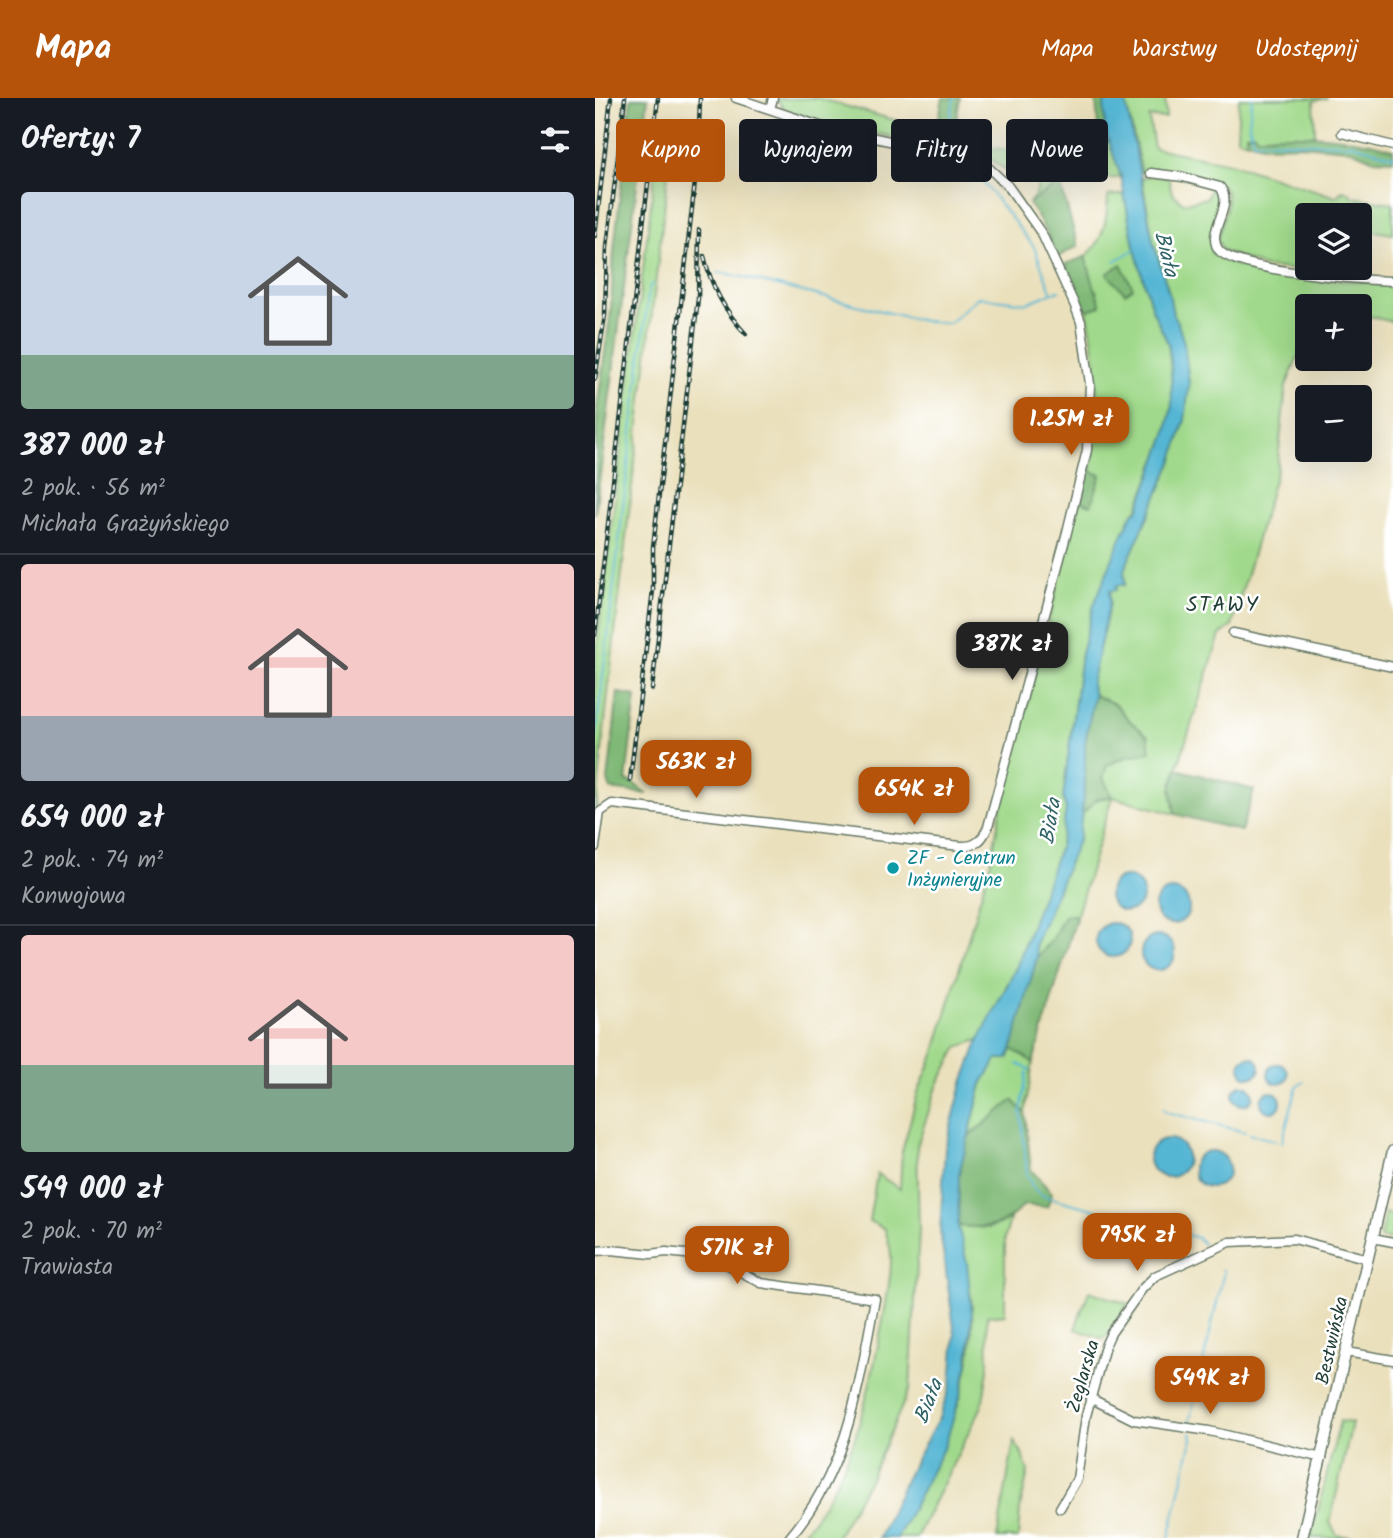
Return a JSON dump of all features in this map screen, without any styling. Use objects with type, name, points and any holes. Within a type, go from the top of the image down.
[{"type":"street","points":[[595,847],[600,811],[612,804],[891,839],[960,846],[977,844],[988,827],[1087,450],[1090,384],[1085,346],[1075,306],[1042,234],[1001,177],[975,162],[951,154],[843,132],[736,98]]},
{"type":"street","points":[[770,109],[773,98]]},
{"type":"street","points":[[1342,133],[1393,146]]},
{"type":"street","points":[[1151,173],[1183,177],[1220,187],[1226,202],[1215,236],[1216,242],[1223,254],[1236,260],[1282,271],[1393,281]]},
{"type":"street","points":[[1233,633],[1393,667]]},
{"type":"street","name":"Bestwińska","points":[[1302,1538],[1373,1238],[1390,1178],[1393,1151]]},
{"type":"street","name":"Żeglarska","points":[[1060,1508],[1077,1479],[1090,1398],[1111,1333],[1142,1289],[1162,1271],[1230,1242],[1285,1238],[1368,1259]]},
{"type":"street","points":[[1373,1238],[1393,1242]]},
{"type":"street","points":[[595,1251],[651,1254],[666,1252],[714,1257],[761,1283],[875,1299],[854,1410],[842,1447],[810,1513],[789,1538]]},
{"type":"street","points":[[1346,1352],[1393,1360]]},
{"type":"street","points":[[1090,1398],[1134,1420],[1209,1430],[1322,1458]]},
{"type":"green space","points":[[631,98],[648,98],[645,119],[629,119]]},
{"type":"green space","points":[[817,98],[891,119],[891,137],[877,134],[877,119],[811,119],[784,109],[777,99]]},
{"type":"green space","points":[[943,98],[960,98],[956,119],[939,119]]},
{"type":"green space","points":[[1096,98],[1104,98],[1105,119],[1097,119]]},
{"type":"green space","points":[[1125,98],[1165,98],[1166,118],[1149,117],[1154,148],[1230,163],[1336,197],[1343,190],[1352,197],[1393,203],[1393,234],[1372,231],[1372,203],[1295,203],[1295,270],[1265,267],[1223,251],[1217,239],[1227,204],[1222,185],[1151,171],[1142,173]]},
{"type":"green space","points":[[1239,98],[1328,98],[1314,101],[1315,136],[1257,137],[1246,134],[1247,141],[1237,138]]},
{"type":"green space","points":[[1254,133],[1257,137],[1308,135],[1360,141],[1393,149],[1393,160],[1372,159],[1349,149],[1301,145],[1266,146],[1247,141],[1246,134]]},
{"type":"green space","points":[[1110,141],[1121,177],[1108,177]]},
{"type":"green space","points":[[992,148],[1006,149],[1006,170],[992,160]]},
{"type":"green space","points":[[1152,175],[1168,177],[1172,193],[1183,203],[1207,198],[1212,186],[1223,194],[1211,253],[1227,262],[1295,277],[1295,280],[1393,284],[1393,322],[1372,317],[1372,294],[1295,294],[1295,364],[1286,386],[1277,470],[1232,626],[1220,635],[1171,789],[1175,814],[1112,797],[1077,915],[1065,915],[1053,938],[1037,957],[1035,944],[1079,838],[1081,815],[1097,799],[1107,765],[1126,757],[1148,736],[1115,704],[1094,695],[1091,684],[1110,602],[1110,591],[1117,584],[1125,585],[1124,570],[1173,460],[1189,383],[1184,344],[1173,315],[1153,241],[1142,178]]},
{"type":"green space","points":[[622,182],[637,182],[595,514],[597,408],[611,310]]},
{"type":"green space","points":[[654,182],[667,182],[595,821],[595,660]]},
{"type":"green space","points":[[1038,182],[1060,182],[1029,203],[1037,192]]},
{"type":"green space","points":[[1060,183],[1078,246],[1057,257],[1047,233],[1029,203]]},
{"type":"green space","points":[[1124,194],[1134,246],[1152,309],[1168,343],[1172,405],[1166,435],[1137,510],[1121,538],[1094,605],[1081,654],[1063,798],[1066,809],[1060,846],[1017,966],[979,1040],[958,1047],[938,1084],[917,1146],[919,1231],[910,1388],[871,1476],[836,1538],[798,1538],[831,1492],[854,1441],[862,1414],[884,1313],[891,1264],[885,1229],[869,1221],[877,1174],[900,1189],[902,1152],[918,1092],[934,1055],[991,861],[1002,803],[1079,502],[1091,504],[1101,475],[1091,472],[1097,391],[1087,310],[1100,306],[1085,257],[1100,237],[1108,196]]},
{"type":"green space","points":[[1085,257],[1101,306],[1087,310],[1065,264]]},
{"type":"green space","points":[[1121,264],[1133,288],[1125,293],[1107,274]]},
{"type":"green space","points":[[1086,470],[1101,475],[1091,505],[1079,501]]},
{"type":"green space","points":[[618,693],[636,696],[626,781],[648,794],[611,789],[608,781]]},
{"type":"green space","points":[[1094,695],[1115,704],[1148,736],[1150,752],[1126,757],[1107,765],[1103,778],[1112,797],[1097,799],[1081,815],[1085,783],[1085,743]]},
{"type":"green space","points":[[1177,769],[1254,790],[1241,831],[1175,814],[1171,789]]},
{"type":"green space","points":[[1065,915],[1077,915],[1033,1062],[1012,1049],[1037,957],[1053,938]]},
{"type":"green space","points":[[1012,1049],[1033,1062],[1025,1113],[1013,1101],[968,1137],[982,1084],[997,1059],[1008,1059]]},
{"type":"green space","points":[[1013,1100],[1025,1113],[1031,1170],[1052,1193],[1047,1207],[1024,1205],[1001,1223],[979,1227],[958,1226],[959,1174],[968,1137]]},
{"type":"green space","points":[[1385,1213],[1393,1215],[1393,1240],[1380,1238]]},
{"type":"green space","points":[[1010,1219],[1005,1238],[1005,1314],[987,1316],[988,1370],[982,1406],[916,1538],[897,1538],[949,1429],[967,1372],[972,1311],[958,1226],[989,1228]]},
{"type":"green space","points":[[1089,1291],[1128,1304],[1104,1339],[1075,1329]]},
{"type":"green space","points":[[1340,1421],[1352,1423],[1330,1523],[1337,1535],[1362,1538],[1311,1538]]},
{"type":"green space","points":[[1014,1441],[1028,1472],[1020,1508],[1018,1538],[997,1538]]},
{"type":"water","points":[[1104,98],[1125,98],[1153,241],[1173,315],[1184,343],[1189,383],[1185,420],[1173,460],[1124,570],[1125,585],[1117,585],[1116,590],[1110,591],[1110,602],[1091,684],[1094,695],[1085,743],[1085,783],[1079,838],[1035,944],[1037,957],[1012,1049],[1008,1059],[997,1059],[982,1084],[959,1174],[958,1226],[967,1263],[972,1313],[968,1363],[961,1393],[945,1445],[897,1538],[879,1538],[906,1478],[940,1416],[951,1384],[955,1334],[940,1231],[945,1149],[961,1088],[979,1040],[1017,966],[1060,846],[1066,809],[1063,798],[1081,654],[1094,605],[1121,538],[1133,513],[1138,510],[1166,435],[1172,405],[1168,343],[1152,309],[1134,246],[1121,177],[1108,139],[1108,119],[1105,119]]},
{"type":"water","points":[[1126,877],[1138,882],[1143,894],[1138,906],[1126,911],[1114,906],[1109,894],[1114,882]]},
{"type":"water","points":[[1172,890],[1184,895],[1189,907],[1184,919],[1172,924],[1160,919],[1155,907],[1160,895]]},
{"type":"water","points":[[1113,923],[1125,928],[1130,940],[1125,952],[1113,957],[1101,952],[1096,940],[1101,928]]},
{"type":"water","points":[[1158,936],[1170,941],[1175,953],[1170,965],[1158,970],[1146,965],[1141,953],[1146,941]]},
{"type":"water","points":[[1250,1057],[1257,1060],[1260,1067],[1257,1074],[1250,1077],[1243,1074],[1240,1067],[1243,1060]]},
{"type":"water","points":[[1278,1064],[1285,1067],[1288,1074],[1285,1081],[1278,1084],[1271,1081],[1268,1074],[1271,1067]]},
{"type":"water","points":[[1243,1085],[1250,1088],[1253,1095],[1250,1102],[1243,1105],[1236,1102],[1233,1095],[1236,1088]]},
{"type":"water","points":[[1271,1092],[1278,1095],[1281,1102],[1278,1109],[1271,1112],[1264,1109],[1261,1102],[1264,1095]]},
{"type":"water","points":[[1168,1139],[1181,1145],[1187,1158],[1181,1171],[1168,1177],[1155,1171],[1149,1158],[1155,1145]]},
{"type":"water","points":[[1211,1151],[1224,1156],[1229,1169],[1224,1182],[1211,1187],[1198,1182],[1193,1169],[1198,1156]]},
{"type":"waterway","points":[[950,119],[954,98]]},
{"type":"waterway","points":[[1252,98],[1249,124],[1253,141],[1352,144],[1393,156]]},
{"type":"waterway","points":[[983,182],[1034,247],[1051,291]]},
{"type":"waterway","points":[[1115,261],[1135,249]]},
{"type":"waterway","points":[[718,273],[923,321],[949,323],[978,297],[1027,303],[1059,290]]},
{"type":"waterway","points":[[595,744],[649,288],[652,284]]},
{"type":"waterway","points":[[1018,1064],[1030,1070]]},
{"type":"waterway","points":[[1027,1072],[1021,1112],[1027,1175],[1033,1188],[1041,1195],[1198,1238],[1203,1244]]},
{"type":"waterway","points":[[1282,1142],[1297,1086],[1304,1082]]},
{"type":"waterway","points":[[1163,1108],[1167,1112],[1245,1132]]},
{"type":"waterway","points":[[1250,1134],[1277,1141]]},
{"type":"waterway","points":[[1189,1423],[1224,1272],[1222,1269]]},
{"type":"waterway","points":[[1169,1538],[1192,1439],[1191,1433]]},
{"type":"railway","points":[[595,236],[611,98]]},
{"type":"railway","points":[[595,379],[605,315],[607,247],[625,98]]},
{"type":"railway","points":[[595,635],[658,98]]},
{"type":"railway","points":[[630,780],[653,590],[653,547],[698,156],[700,98]]},
{"type":"railway","points":[[652,689],[698,298],[699,230]]},
{"type":"railway","points":[[704,256],[720,298],[746,334]]},
{"type":"place","name":"ZF - Centrun Inżynieryjne","points":[[893,868]]},
{"type":"district","name":"STAWY","points":[[1223,604]]},
{"type":"water label","name":"Biała","points":[[1167,254]]},
{"type":"water label","name":"Biała","points":[[1050,821]]},
{"type":"water label","name":"Biała","points":[[928,1401]]}]
